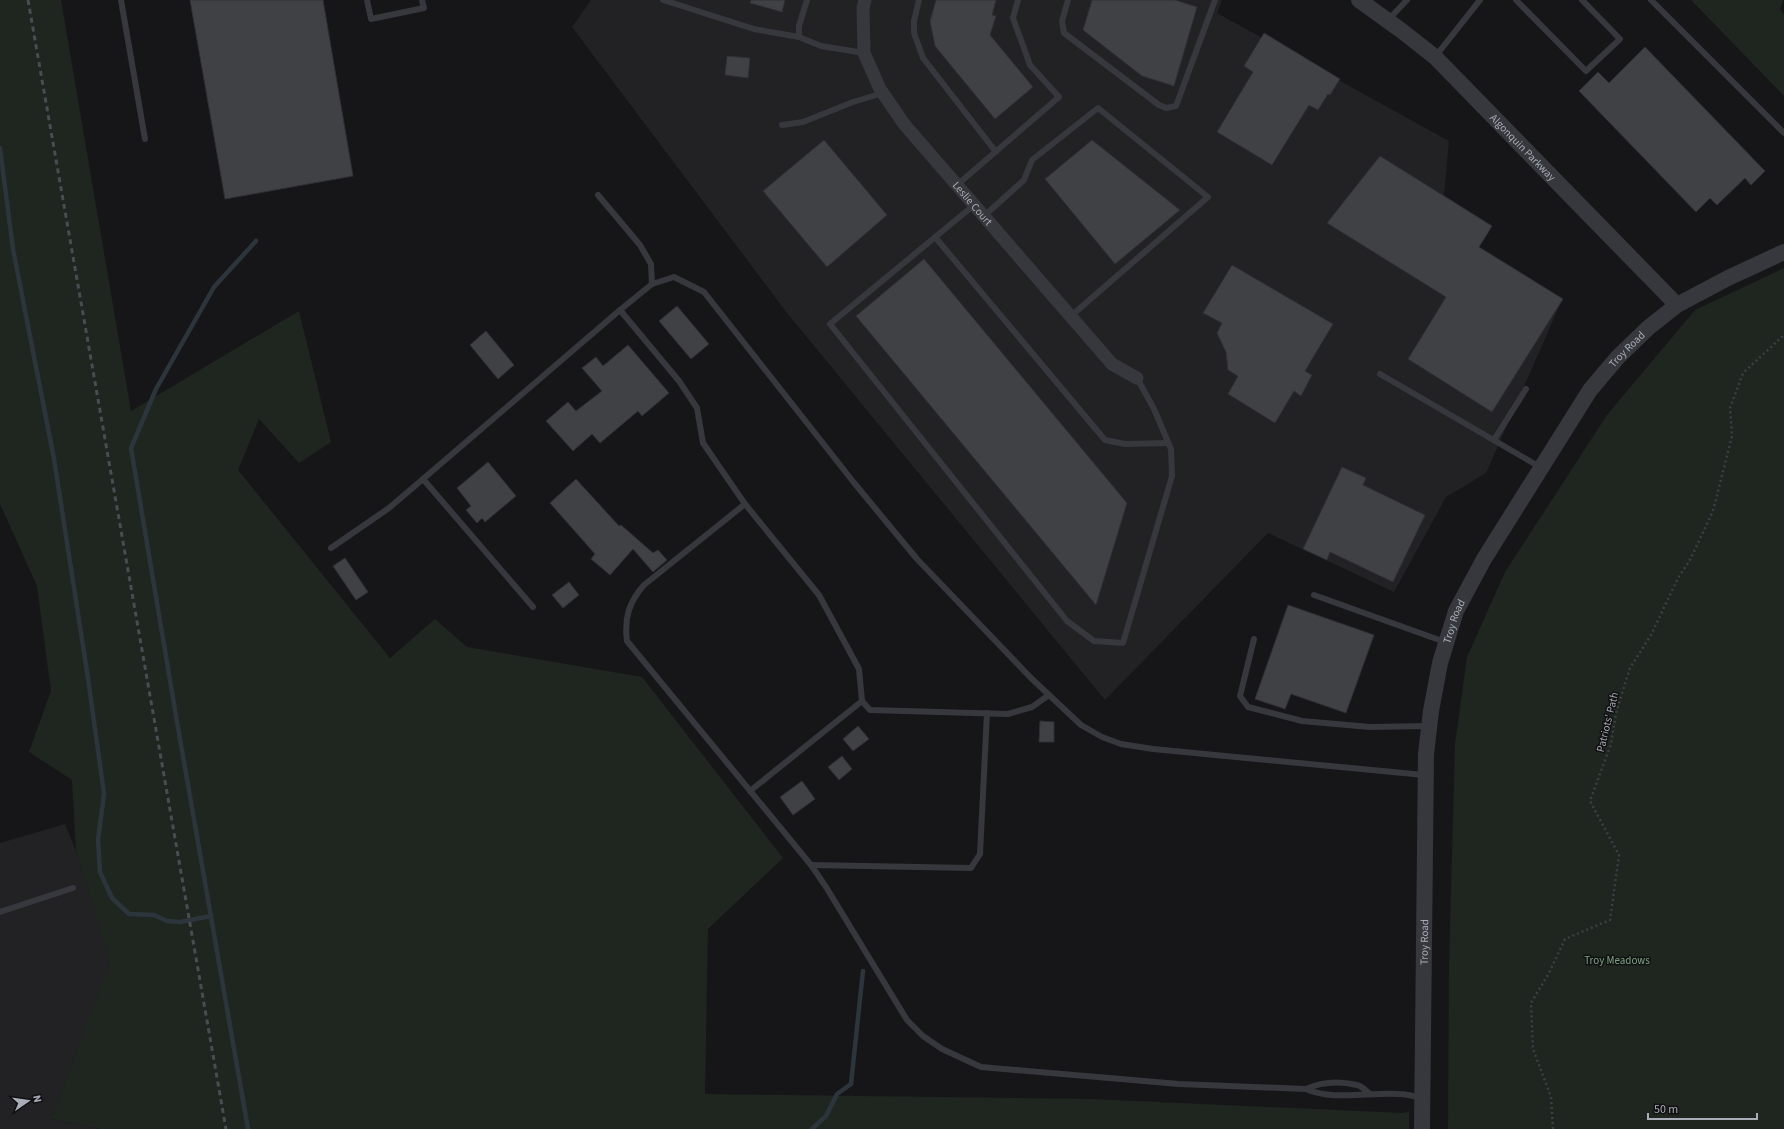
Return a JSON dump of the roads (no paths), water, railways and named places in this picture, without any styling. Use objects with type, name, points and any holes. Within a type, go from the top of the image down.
[{"type":"street","name":"Leslie Court","points":[[865,0],[863,8],[864,53],[883,93],[904,124],[1112,364],[1137,378]]},
{"type":"street","name":"Algonquin Parkway","points":[[1359,0],[1388,20],[1435,57],[1677,305]]},
{"type":"street","name":"Troy Road","points":[[1422,1129],[1426,754],[1429,726],[1440,663],[1459,605],[1484,559],[1540,467],[1590,390],[1618,357],[1648,328],[1677,305],[1728,278],[1784,252]]},
{"type":"lane","points":[[121,0],[145,139]]},
{"type":"lane","points":[[367,0],[371,19],[424,8],[422,0]]},
{"type":"lane","points":[[663,0],[754,29],[799,38],[821,46],[864,53]]},
{"type":"lane","points":[[799,38],[799,26],[807,0]]},
{"type":"lane","points":[[919,0],[914,21],[914,33],[923,58],[996,152]]},
{"type":"lane","points":[[957,185],[1059,97],[1030,65],[1013,18],[1018,0]]},
{"type":"lane","points":[[1068,0],[1062,22],[1064,33],[1159,106],[1166,108],[1176,106],[1215,0]]},
{"type":"lane","points":[[1388,20],[1407,0]]},
{"type":"lane","points":[[1435,57],[1480,0]]},
{"type":"lane","points":[[1516,0],[1586,71],[1620,39],[1582,0]]},
{"type":"lane","points":[[1651,0],[1784,133]]},
{"type":"lane","points":[[782,125],[803,122],[853,102],[883,93]]},
{"type":"lane","points":[[984,216],[1024,180],[1032,160],[1098,108],[1208,197],[1071,316]]},
{"type":"lane","points":[[598,195],[640,245],[651,264],[652,284]]},
{"type":"lane","points":[[974,205],[830,324],[1067,621],[1094,640],[1123,643],[1172,476],[1171,449],[1154,409],[1137,378]]},
{"type":"lane","points":[[935,237],[1105,440],[1125,444],[1168,443]]},
{"type":"lane","points":[[331,548],[389,508],[652,284],[674,277],[704,292],[850,478],[917,559],[1049,695],[1081,725],[1102,737],[1121,744],[1161,750],[1426,775]]},
{"type":"lane","points":[[620,310],[679,381],[697,408],[703,442],[745,504],[819,595],[859,669],[862,701],[870,710],[1008,714],[1032,707],[1049,695]]},
{"type":"lane","points":[[1380,374],[1540,467]]},
{"type":"lane","points":[[1494,440],[1526,389]]},
{"type":"lane","points":[[423,479],[533,607]]},
{"type":"lane","points":[[745,504],[644,585],[633,599],[629,607],[625,627],[627,641],[632,649],[811,865],[907,1020],[923,1036],[942,1049],[981,1067],[1178,1084],[1306,1089],[1316,1093],[1401,1094],[1423,1098]]},
{"type":"lane","points":[[1314,595],[1446,642]]},
{"type":"lane","points":[[1254,640],[1240,696],[1248,707],[1302,721],[1370,726],[1429,726]]},
{"type":"lane","points":[[750,791],[862,701]]},
{"type":"lane","points":[[811,865],[971,868],[980,854],[987,713]]},
{"type":"lane","points":[[0,912],[73,888]]},
{"type":"lane","points":[[1306,1089],[1316,1084],[1351,1084],[1358,1085],[1370,1094]]},
{"type":"waterway","points":[[0,148],[13,249],[54,459],[88,678],[104,794],[98,840],[100,872],[112,898],[129,914],[154,915],[167,921],[180,922],[211,916]]},
{"type":"waterway","points":[[248,1129],[131,448],[156,389],[214,287],[256,241]]},
{"type":"waterway","points":[[812,1129],[826,1116],[837,1094],[851,1084],[863,971]]},
{"type":"railway","points":[[28,0],[226,1129]]},
{"type":"park label","name":"Troy Meadows","points":[[1617,960]]}]
